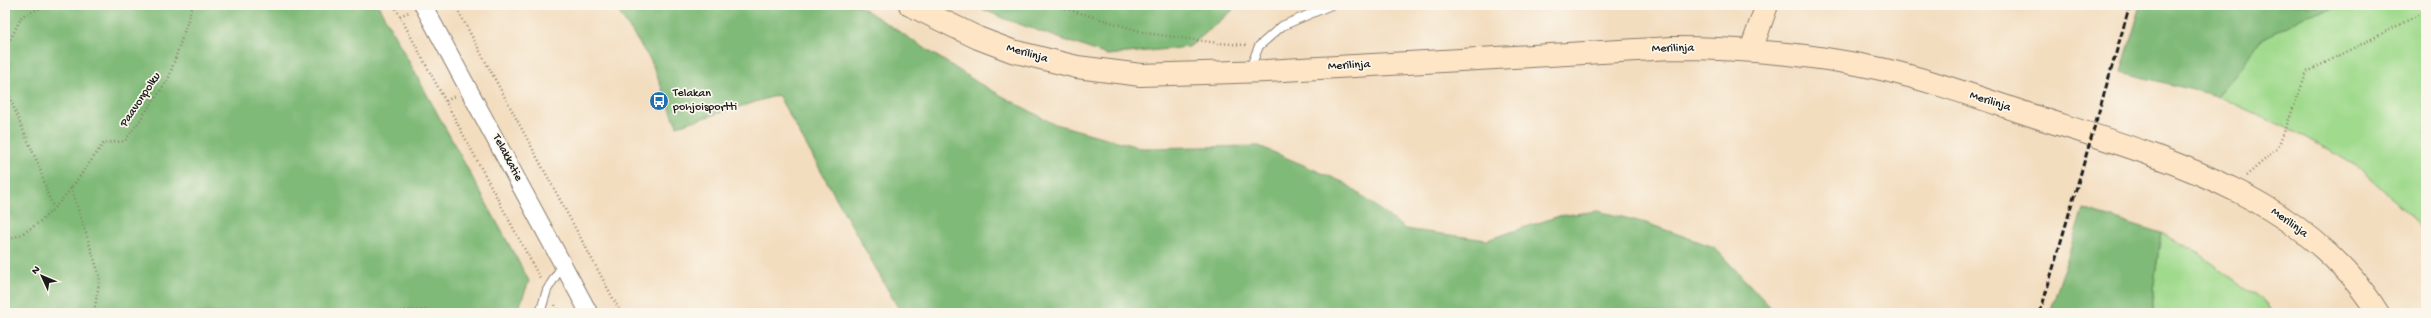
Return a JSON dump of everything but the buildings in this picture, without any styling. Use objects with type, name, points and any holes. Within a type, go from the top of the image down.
[{"type":"street","name":"Telakkatie","points":[[423,5],[589,313]]},
{"type":"street","name":"Merilinja","points":[[910,5],[978,38],[1039,58],[1077,67],[1141,75],[1248,71],[1672,48],[1751,50],[1824,58],[1882,69],[2170,161],[2233,187],[2265,205],[2308,236],[2334,259],[2378,313]]},
{"type":"street","points":[[1751,50],[1767,5]]},
{"type":"lane","points":[[1248,71],[1259,46],[1282,26],[1331,5]]},
{"type":"lane","points":[[540,313],[547,290],[563,264]]},
{"type":"path","points":[[5,75],[5,49],[22,16],[47,5]]},
{"type":"path","points":[[102,5],[137,8],[147,5]]},
{"type":"path","name":"Paavonpolku","points":[[5,241],[22,235],[54,208],[104,142],[125,140],[168,80],[192,5]]},
{"type":"path","points":[[394,5],[559,313]]},
{"type":"path","points":[[456,5],[589,249],[621,313]]},
{"type":"path","points":[[1054,5],[1146,33],[1218,44],[1259,46]]},
{"type":"path","points":[[2233,187],[2278,148],[2307,72],[2426,11]]},
{"type":"path","points":[[5,81],[14,113],[37,160],[45,191],[54,208]]},
{"type":"path","points":[[71,187],[100,277],[94,313]]},
{"type":"path","points":[[389,313],[403,310],[448,310],[453,313]]},
{"type":"green space","points":[[5,5],[378,5],[529,281],[517,313],[5,313]]},
{"type":"green space","points":[[614,5],[858,5],[980,84],[1052,123],[1142,148],[1259,146],[1345,183],[1405,229],[1487,240],[1559,216],[1598,211],[1646,223],[1714,247],[1776,313],[901,313],[778,95],[677,126],[651,61]]},
{"type":"green space","points":[[973,5],[1225,5],[1233,10],[1189,47],[1107,55],[1005,19]]},
{"type":"green space","points":[[2141,5],[2348,5],[2308,15],[2260,40],[2243,66],[2217,96],[2121,72]]},
{"type":"green space","points":[[2348,5],[2426,5],[2426,235],[2406,211],[2358,167],[2304,136],[2217,96],[2243,66],[2260,40],[2308,15]]},
{"type":"green space","points":[[2083,209],[2161,233],[2153,291],[2153,313],[2050,313]]},
{"type":"green space","points":[[2161,233],[2196,251],[2265,303],[2273,313],[2153,313],[2153,291]]},
{"type":"railway","points":[[2040,313],[2130,5]]},
{"type":"place","name":"Telakan pohjoisportti","points":[[659,101]]}]
